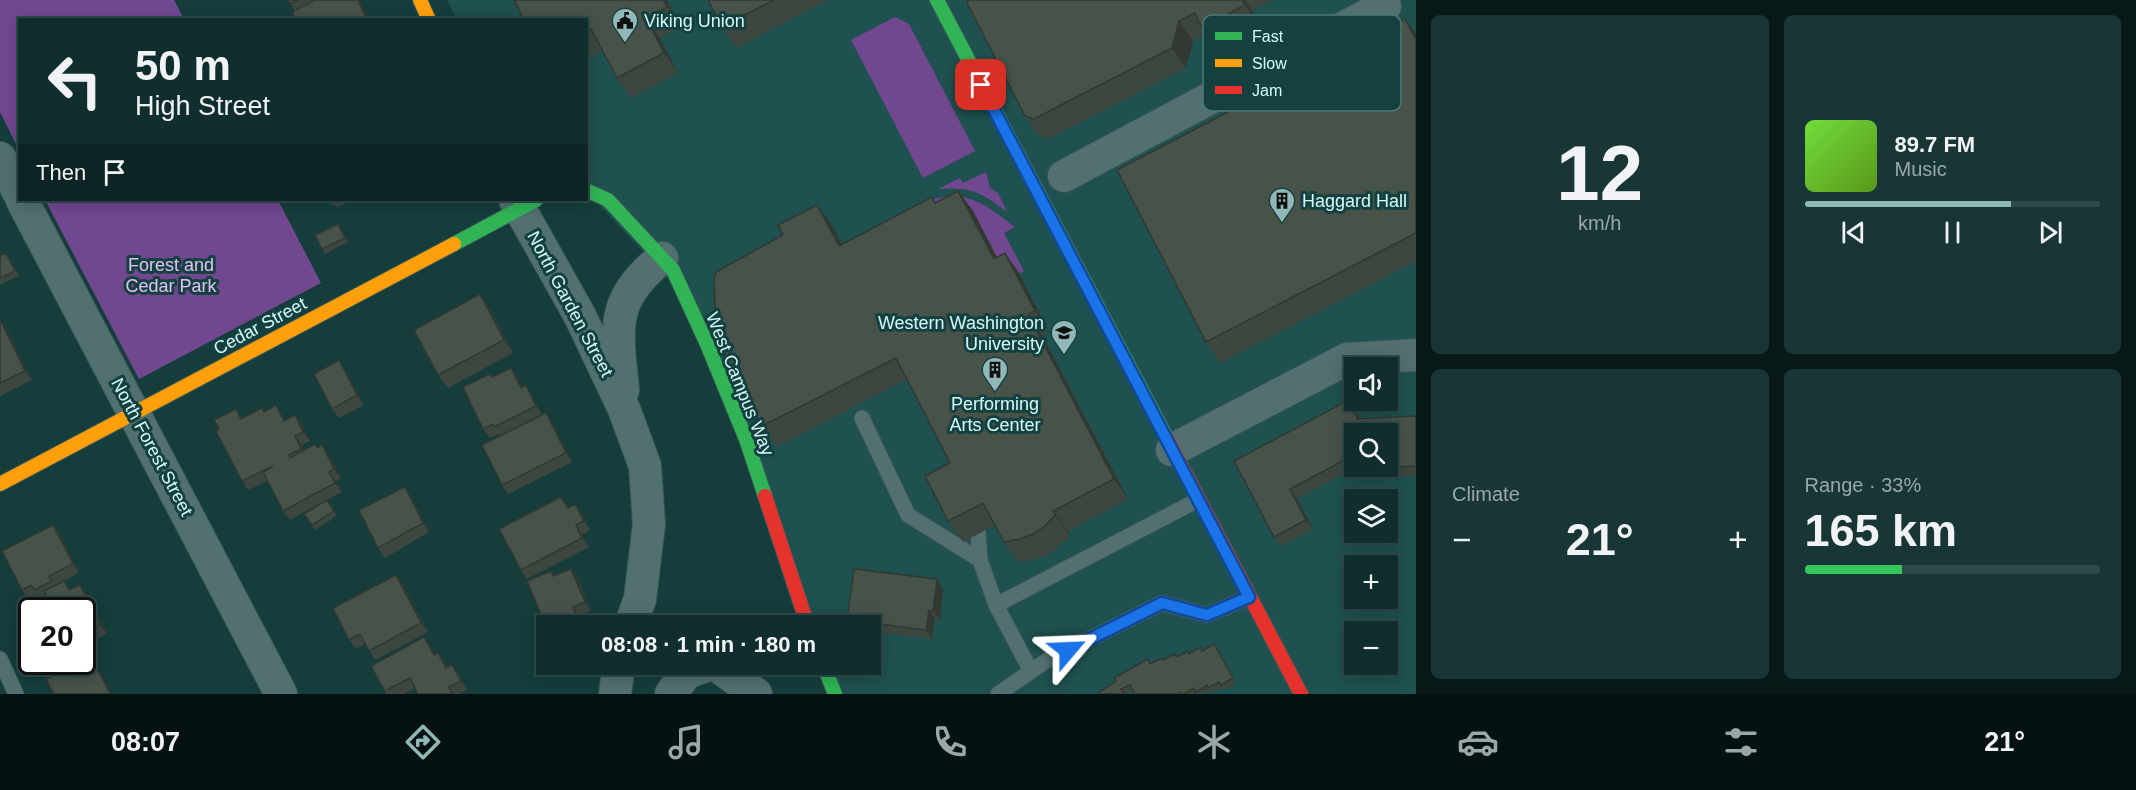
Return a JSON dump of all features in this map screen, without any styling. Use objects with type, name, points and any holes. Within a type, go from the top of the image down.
[{"type":"street","points":[[420,0],[428,18]]},
{"type":"street","points":[[937,0],[1301,694]]},
{"type":"street","points":[[1368,15],[1385,6]]},
{"type":"street","points":[[1064,176],[1203,102]]},
{"type":"street","points":[[0,158],[18,191]]},
{"type":"street","name":"West Campus Way","points":[[588,191],[608,200],[673,270],[746,439],[804,615]]},
{"type":"street","name":"North Forest Street","points":[[23,201],[281,694]]},
{"type":"street","name":"North Garden Street","points":[[523,203],[624,409],[645,466],[649,524],[640,599],[634,615]]},
{"type":"street","name":"Cedar Street","points":[[0,484],[523,203]]},
{"type":"street","name":"North Garden Street","points":[[624,409],[619,320],[627,293],[643,273],[662,258]]},
{"type":"street","points":[[1172,450],[1347,359],[1416,356]]},
{"type":"street","points":[[615,694],[618,675]]},
{"type":"street","points":[[672,694],[685,675]]},
{"type":"street","points":[[729,675],[756,694]]},
{"type":"street","points":[[827,675],[835,694]]},
{"type":"lane","points":[[862,418],[908,515],[980,560]]},
{"type":"lane","points":[[996,605],[1198,500]]},
{"type":"lane","points":[[978,533],[980,560],[996,605],[1031,671]]},
{"type":"lane","points":[[998,694],[1049,659],[1162,603],[1207,615],[1249,597]]},
{"type":"lane","points":[[0,659],[16,694]]},
{"type":"shaded area","name":"Western Washington University","points":[[447,0],[1416,0],[1416,694],[835,694],[827,675],[881,675],[881,615],[804,615],[682,293],[588,193],[588,18],[456,18]]},
{"type":"green space","points":[[0,0],[174,0],[183,18],[18,18],[18,148],[0,112]]},
{"type":"green space","points":[[895,17],[909,24],[975,151],[923,178],[851,40]]},
{"type":"green space","points":[[986,172],[990,188],[998,193],[1007,212],[976,192],[938,189],[960,178],[963,183]]},
{"type":"green space","points":[[948,196],[976,201],[1015,227],[1004,233],[1024,271],[1008,279],[972,211],[950,223],[944,218],[934,199]]},
{"type":"green space","name":"Forest and Cedar Park","points":[[46,201],[279,201],[321,283],[139,379]]},
{"type":"building","points":[[315,0],[358,0],[366,18],[289,18],[294,15],[292,12]]},
{"type":"building","name":"Viking Union","points":[[514,0],[663,0],[667,7],[646,18],[664,53],[617,78],[591,29],[588,31],[588,18],[523,18]]},
{"type":"building","points":[[708,0],[774,0],[722,27]]},
{"type":"building","points":[[968,0],[1242,0],[1245,5],[1226,15],[1203,15],[1202,28],[1195,13],[1179,21],[1172,48],[1034,119],[1025,116],[967,3]]},
{"type":"building","name":"Haggard Hall","points":[[1405,19],[1416,40],[1416,233],[1206,342],[1117,170],[1230,111],[1401,111],[1401,21]]},
{"type":"building","name":"Performing Arts Center","points":[[958,191],[994,259],[1005,253],[1035,311],[1028,314],[1114,479],[1053,511],[1055,515],[1033,534],[1004,542],[983,503],[948,521],[925,476],[950,463],[896,358],[764,425],[761,424],[739,389],[722,346],[715,309],[714,278],[716,272],[783,235],[778,225],[817,205],[839,246],[932,197],[935,203]]},
{"type":"building","points":[[338,224],[345,238],[322,249],[315,235]]},
{"type":"building","points":[[6,253],[15,271],[0,278],[0,256]]},
{"type":"building","points":[[480,294],[504,340],[438,375],[414,330]]},
{"type":"building","points":[[0,319],[25,371],[0,383]]},
{"type":"building","points":[[339,360],[357,395],[332,409],[314,374]]},
{"type":"building","points":[[511,368],[521,388],[526,385],[536,406],[494,427],[493,424],[483,429],[463,387],[490,374],[492,377]]},
{"type":"building","points":[[1344,403],[1344,411],[1354,411],[1358,419],[1416,416],[1416,466],[1398,467],[1398,423],[1344,423],[1344,460],[1290,489],[1306,520],[1274,537],[1234,461]]},
{"type":"building","points":[[276,405],[284,421],[295,415],[303,432],[295,436],[301,449],[289,455],[290,458],[315,444],[317,448],[322,445],[334,469],[329,472],[335,483],[283,511],[263,472],[273,466],[242,481],[216,431],[219,429],[214,420],[236,409],[241,419],[262,408],[264,412]]},
{"type":"building","points":[[546,413],[566,453],[502,485],[482,445]]},
{"type":"building","points":[[405,487],[423,523],[378,548],[359,510]]},
{"type":"building","points":[[561,497],[568,508],[575,504],[584,521],[576,525],[582,538],[521,570],[499,529]]},
{"type":"building","points":[[327,500],[334,511],[312,525],[304,514]]},
{"type":"building","points":[[53,525],[73,564],[49,576],[52,581],[34,590],[31,585],[22,590],[2,551]]},
{"type":"building","points":[[571,569],[585,602],[573,607],[576,615],[541,615],[527,581],[551,571],[553,576]]},
{"type":"building","points":[[854,569],[937,579],[933,611],[929,610],[926,630],[881,624],[881,615],[848,615]]},
{"type":"building","points":[[396,575],[421,623],[369,651],[360,634],[349,640],[333,608]]},
{"type":"building","points":[[64,581],[69,590],[80,585],[86,597],[47,597],[44,591]]},
{"type":"building","points":[[424,637],[434,655],[438,653],[446,668],[452,665],[461,681],[449,687],[452,693],[450,694],[418,694],[410,678],[385,691],[371,666]]},
{"type":"building","points":[[1214,644],[1233,678],[1221,685],[1219,682],[1208,688],[1207,685],[1195,692],[1194,688],[1184,694],[1180,692],[1177,694],[1135,694],[1130,685],[1121,689],[1124,694],[1097,694],[1116,681],[1114,678],[1148,659],[1150,664],[1175,654],[1177,657],[1188,651],[1189,654],[1201,647],[1202,651]]},
{"type":"building","points":[[96,666],[110,694],[54,694],[46,679],[51,677],[50,675],[96,675]]},
{"type":"traffic: fast","points":[[937,0],[1167,438]]},
{"type":"traffic: fast","points":[[588,191],[608,200],[673,270],[707,344],[746,439],[765,496]]},
{"type":"traffic: fast","points":[[454,244],[534,201]]},
{"type":"traffic: fast","points":[[827,675],[835,694]]},
{"type":"traffic: slow","points":[[420,0],[428,18]]},
{"type":"traffic: slow","points":[[0,484],[454,244]]},
{"type":"traffic: jam","points":[[1167,438],[1301,694]]},
{"type":"traffic: jam","points":[[765,496],[804,615]]},
{"type":"place","name":"Viking Union","points":[[625,44]]},
{"type":"place","name":"Haggard Hall","points":[[1282,224]]},
{"type":"place","name":"Western Washington University","points":[[1064,356]]},
{"type":"place","name":"Performing Arts Center","points":[[995,393]]},
{"type":"route","points":[[981,85],[1249,597],[1207,615],[1162,603],[1068,650]]}]
